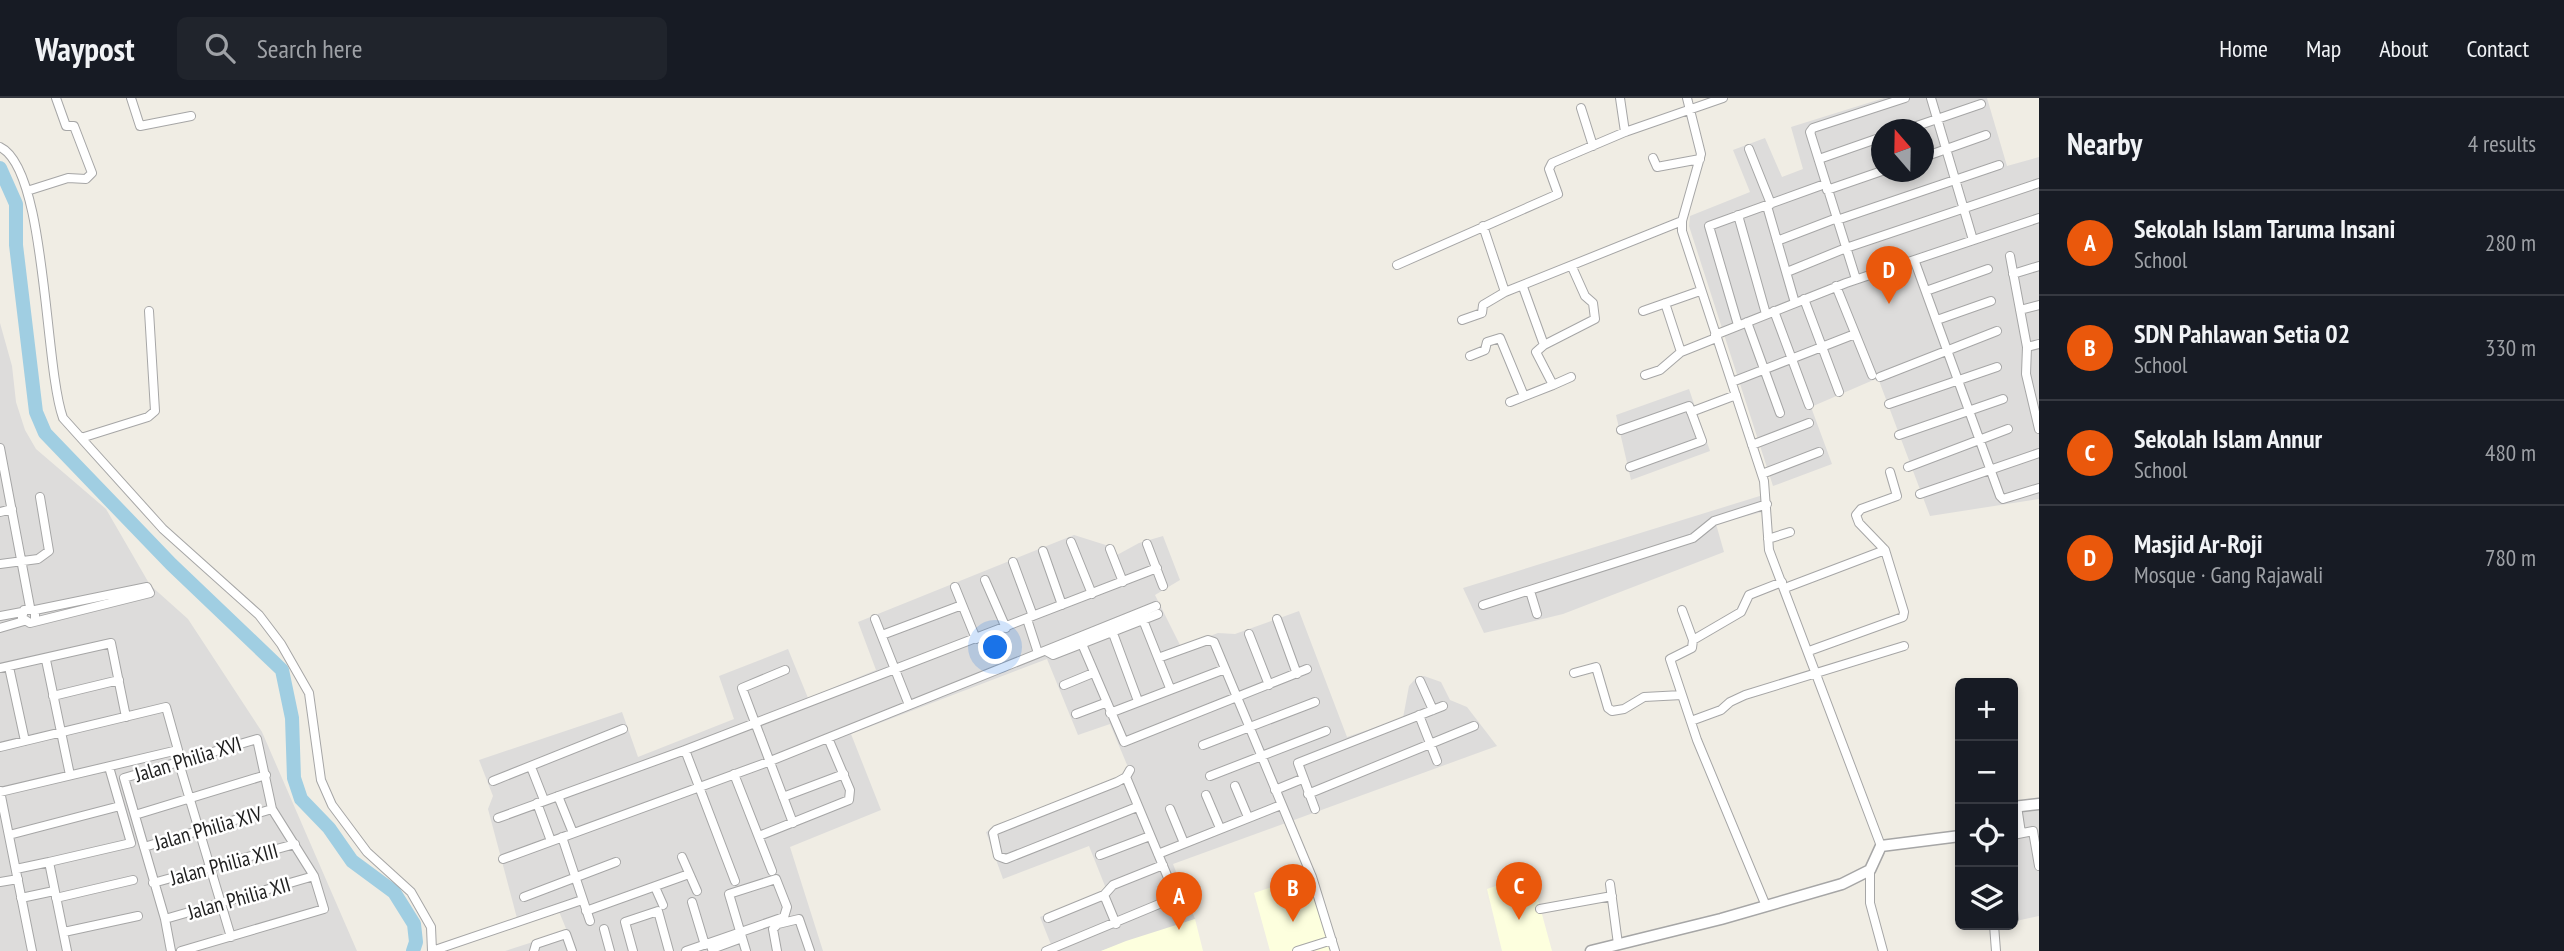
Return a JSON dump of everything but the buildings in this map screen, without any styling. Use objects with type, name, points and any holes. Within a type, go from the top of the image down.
[{"type":"street","points":[[131,98],[140,126],[191,116]]},
{"type":"street","points":[[1620,98],[1625,132]]},
{"type":"street","points":[[1687,98],[1701,147],[1682,221],[1700,291],[1762,474],[1767,503],[1768,539],[1881,846],[1870,870],[1870,903],[1883,951]]},
{"type":"street","points":[[1397,265],[1558,194],[1549,169],[1550,164],[1625,132],[1723,98]]},
{"type":"street","points":[[1856,279],[1810,132],[1813,128],[1905,98]]},
{"type":"street","points":[[1931,98],[1973,240]]},
{"type":"street","points":[[27,191],[68,178],[86,179],[92,173],[74,126],[66,126],[58,99]]},
{"type":"street","points":[[1934,119],[1981,104]]},
{"type":"street","points":[[1581,108],[1593,146]]},
{"type":"street","points":[[1934,153],[1986,135]]},
{"type":"street","points":[[1819,159],[1871,141]]},
{"type":"street","points":[[0,147],[12,156],[27,191],[38,237],[57,399],[63,418],[163,529],[259,615],[281,644],[309,693],[321,780],[331,805],[367,852],[411,891],[431,927],[432,951],[582,900]]},
{"type":"street","points":[[1749,149],[1769,205],[1795,303]]},
{"type":"street","points":[[1653,158],[1657,167],[1700,159]]},
{"type":"street","points":[[1777,241],[1999,164]]},
{"type":"street","points":[[1780,413],[1742,323],[1709,228],[1713,223],[1871,174]]},
{"type":"street","points":[[1787,272],[1846,248],[2039,183]]},
{"type":"street","points":[[1738,215],[1770,313],[1809,405]]},
{"type":"street","points":[[1645,375],[1660,370],[1681,352],[1742,323],[1836,286],[2039,218]]},
{"type":"street","points":[[1462,320],[1482,313],[1483,305],[1505,292],[1682,221]]},
{"type":"street","points":[[1483,226],[1505,292]]},
{"type":"street","points":[[2010,256],[2027,347],[2026,374],[2039,429]]},
{"type":"street","points":[[1914,262],[2003,499],[2039,488]]},
{"type":"street","points":[[2014,274],[2039,266]]},
{"type":"street","points":[[1553,385],[1536,352],[1595,319],[1593,303],[1585,296],[1572,267]]},
{"type":"street","points":[[1926,291],[1988,269]]},
{"type":"street","points":[[1836,286],[1855,334],[1876,376],[1997,331]]},
{"type":"street","points":[[1523,287],[1545,345]]},
{"type":"street","points":[[1643,312],[1700,291]]},
{"type":"street","points":[[1804,299],[1839,392]]},
{"type":"street","points":[[1937,320],[1991,301]]},
{"type":"street","points":[[1665,303],[1681,352]]},
{"type":"street","points":[[2020,310],[2039,305]]},
{"type":"street","points":[[81,438],[148,417],[155,411],[149,311]]},
{"type":"street","points":[[1732,382],[1855,334]]},
{"type":"street","points":[[1470,356],[1485,350],[1487,342],[1500,338],[1524,396]]},
{"type":"street","points":[[2027,347],[2039,344]]},
{"type":"street","points":[[1889,404],[1997,367]]},
{"type":"street","points":[[1510,402],[1571,377]]},
{"type":"street","points":[[1691,412],[1737,396]]},
{"type":"street","points":[[1899,435],[2003,399]]},
{"type":"street","points":[[1621,430],[1689,406],[1702,442],[1630,467]]},
{"type":"street","points":[[1752,445],[1809,424]]},
{"type":"street","points":[[1908,467],[2008,429]]},
{"type":"street","points":[[0,448],[28,612],[36,621],[150,593],[147,587],[28,612],[0,616]]},
{"type":"street","points":[[1762,474],[1819,452]]},
{"type":"street","points":[[1920,494],[2039,453]]},
{"type":"street","points":[[1809,651],[1903,617],[1904,612],[1885,550],[1859,523],[1856,515],[1861,509],[1896,496],[1890,472]]},
{"type":"street","points":[[0,564],[45,556],[50,544],[40,497]]},
{"type":"street","points":[[1483,605],[1693,538],[1714,521],[1767,503]]},
{"type":"street","points":[[0,512],[12,509]]},
{"type":"street","points":[[1768,539],[1790,532]]},
{"type":"street","points":[[1071,542],[1091,594]]},
{"type":"street","points":[[1147,544],[1163,586]]},
{"type":"street","points":[[1110,549],[1123,582]]},
{"type":"street","points":[[1693,640],[1741,612],[1749,595],[1885,550]]},
{"type":"street","points":[[1043,551],[1062,605]]},
{"type":"street","points":[[1013,562],[1042,652]]},
{"type":"street","points":[[498,818],[685,750],[1157,569]]},
{"type":"street","points":[[985,580],[1006,628]]},
{"type":"street","points":[[956,587],[976,639]]},
{"type":"street","points":[[1530,591],[1537,614]]},
{"type":"street","points":[[882,635],[962,605]]},
{"type":"street","points":[[503,859],[768,762],[1042,652],[1081,641],[1157,610]]},
{"type":"street","points":[[1682,610],[1693,640],[1690,649],[1670,658],[1730,824],[1766,906]]},
{"type":"street","points":[[0,628],[28,612]]},
{"type":"street","points":[[1141,616],[1170,688]]},
{"type":"street","points":[[876,619],[909,705]]},
{"type":"street","points":[[1277,619],[1297,674]]},
{"type":"street","points":[[1111,628],[1138,701]]},
{"type":"street","points":[[1249,634],[1269,685]]},
{"type":"street","points":[[1158,658],[1211,639],[1238,697],[1312,877],[1335,951]]},
{"type":"street","points":[[1081,641],[1105,703],[1124,742],[1307,669]]},
{"type":"street","points":[[25,741],[5,667],[46,660],[111,643],[126,717]]},
{"type":"street","points":[[1691,721],[1721,710],[1735,699],[1903,646]]},
{"type":"street","points":[[46,660],[70,775]]},
{"type":"street","points":[[1574,673],[1596,667],[1608,708],[1612,711],[1624,709],[1644,697],[1682,695]]},
{"type":"street","points":[[1110,713],[1225,669]]},
{"type":"street","points":[[785,670],[742,688],[753,723],[793,822]]},
{"type":"street","points":[[1064,685],[1093,673]]},
{"type":"street","points":[[53,696],[119,680]]},
{"type":"street","points":[[1420,681],[1433,710]]},
{"type":"street","points":[[1203,745],[1315,702]]},
{"type":"street","points":[[1076,714],[1105,703]]},
{"type":"street","points":[[1315,810],[1298,763],[1443,706]]},
{"type":"street","points":[[0,747],[167,708],[178,750],[0,792],[32,951]]},
{"type":"street","points":[[1419,715],[1437,761]]},
{"type":"street","points":[[1308,794],[1474,726]]},
{"type":"street","points":[[493,782],[623,729]]},
{"type":"street","points":[[1210,776],[1326,731]]},
{"type":"street","points":[[759,836],[849,800],[851,794],[828,738]]},
{"type":"street","name":"Jalan Philia XVI","points":[[135,815],[124,778],[257,739],[266,775]]},
{"type":"street","points":[[685,750],[735,881]]},
{"type":"street","points":[[179,763],[231,937]]},
{"type":"street","points":[[16,869],[131,843],[108,767]]},
{"type":"street","points":[[531,767],[551,841]]},
{"type":"street","points":[[734,774],[772,871]]},
{"type":"street","points":[[783,797],[844,774]]},
{"type":"street","points":[[1046,951],[1175,899],[1137,807],[1128,774],[993,833],[998,856],[1003,860],[1137,807]]},
{"type":"street","points":[[170,951],[165,919],[135,815],[266,775],[272,809],[314,876],[323,911],[181,951]]},
{"type":"street","points":[[1275,790],[1302,779]]},
{"type":"street","points":[[1236,786],[1248,817]]},
{"type":"street","points":[[1206,795],[1220,828]]},
{"type":"street","points":[[558,796],[573,833]]},
{"type":"street","points":[[2018,806],[2039,804]]},
{"type":"street","points":[[1158,854],[1281,805]]},
{"type":"street","points":[[9,835],[120,806]]},
{"type":"street","name":"Jalan Philia XIV","points":[[144,847],[272,809]]},
{"type":"street","points":[[1170,809],[1184,843]]},
{"type":"street","points":[[2018,834],[2033,831],[2039,866]]},
{"type":"street","points":[[1100,856],[1150,836]]},
{"type":"street","points":[[562,837],[590,921]]},
{"type":"street","points":[[1881,846],[1955,837]]},
{"type":"street","name":"Jalan Philia XIII","points":[[153,883],[295,844]]},
{"type":"street","points":[[682,857],[697,891]]},
{"type":"street","points":[[49,862],[67,951]]},
{"type":"street","points":[[524,897],[616,862]]},
{"type":"street","points":[[1048,918],[1104,895],[1113,885],[1163,865]]},
{"type":"street","points":[[1591,951],[1842,884],[1870,870]]},
{"type":"street","points":[[586,911],[689,874]]},
{"type":"street","name":"Jalan Philia XII","points":[[165,919],[314,876]]},
{"type":"street","points":[[0,883],[18,879]]},
{"type":"street","points":[[686,951],[710,947],[741,935],[786,915],[776,879],[729,894],[741,935],[746,951]]},
{"type":"street","points":[[21,898],[133,880]]},
{"type":"street","points":[[1610,884],[1618,944]]},
{"type":"street","points":[[655,887],[663,905]]},
{"type":"street","points":[[1104,895],[1116,924]]},
{"type":"street","points":[[1540,909],[1612,896]]},
{"type":"street","points":[[692,902],[710,947]]},
{"type":"street","points":[[633,951],[625,922],[658,911],[669,951]]},
{"type":"street","points":[[64,932],[138,916]]},
{"type":"street","points":[[777,951],[773,929],[799,919],[810,951]]},
{"type":"street","points":[[604,929],[610,951]]},
{"type":"street","points":[[1994,930],[1996,951]]},
{"type":"street","points":[[534,951],[536,944],[566,934],[572,951]]},
{"type":"street","points":[[1297,951],[1332,940]]},
{"type":"shaded area","points":[[1884,98],[1987,98],[2007,166],[2039,157],[2039,499],[1930,516],[1878,378],[1811,407],[1832,464],[1773,486],[1689,226],[1690,216],[1750,192],[1733,150],[1765,138],[1782,177],[1803,169],[1791,127]]},
{"type":"shaded area","points":[[0,323],[12,366],[16,402],[25,430],[36,449],[106,509],[150,585],[188,619],[262,732],[357,951],[0,951]]},
{"type":"shaded area","points":[[1689,389],[1710,451],[1631,480],[1616,415]]},
{"type":"shaded area","points":[[1763,495],[1766,511],[1716,524],[1724,552],[1563,614],[1484,633],[1463,588]]},
{"type":"shaded area","points":[[1074,535],[1112,547],[1117,555],[1139,543],[1163,536],[1180,580],[1155,595],[1181,647],[1218,633],[1235,634],[1299,611],[1347,737],[1403,718],[1409,686],[1416,678],[1424,676],[1441,682],[1450,700],[1467,707],[1497,746],[1173,864],[1195,919],[1101,951],[1044,951],[1052,947],[1040,917],[1107,891],[1089,846],[1003,879],[986,832],[1130,772],[1110,724],[1078,735],[1047,659],[851,734],[881,810],[790,847],[823,951],[505,951],[567,931],[558,909],[518,922],[488,809],[493,796],[479,760],[622,712],[638,757],[734,719],[719,676],[788,649],[808,698],[876,670],[858,622]]},
{"type":"shaded area","points":[[2039,808],[2039,916],[2018,921],[2018,867],[2018,810]]},
{"type":"shaded area","points":[[1531,874],[1552,951],[1502,951],[1487,889]]},
{"type":"shaded area","points":[[1309,875],[1334,951],[1270,951],[1254,893]]},
{"type":"shaded area","points":[[1195,919],[1203,951],[1101,951],[1126,941]]},
{"type":"waterway","points":[[0,168],[16,204],[16,245],[36,412],[45,433],[171,564],[282,670],[292,718],[294,778],[301,799],[329,828],[352,861],[394,892],[414,924],[416,942],[413,951]]},
{"type":"place","name":"Masjid Ar-Roji","points":[[1889,304]]},
{"type":"place","name":"Sekolah Islam Annur","points":[[1519,920]]},
{"type":"place","name":"SDN Pahlawan Setia 02","points":[[1293,922]]},
{"type":"place","name":"Sekolah Islam Taruma Insani","points":[[1179,930]]}]
